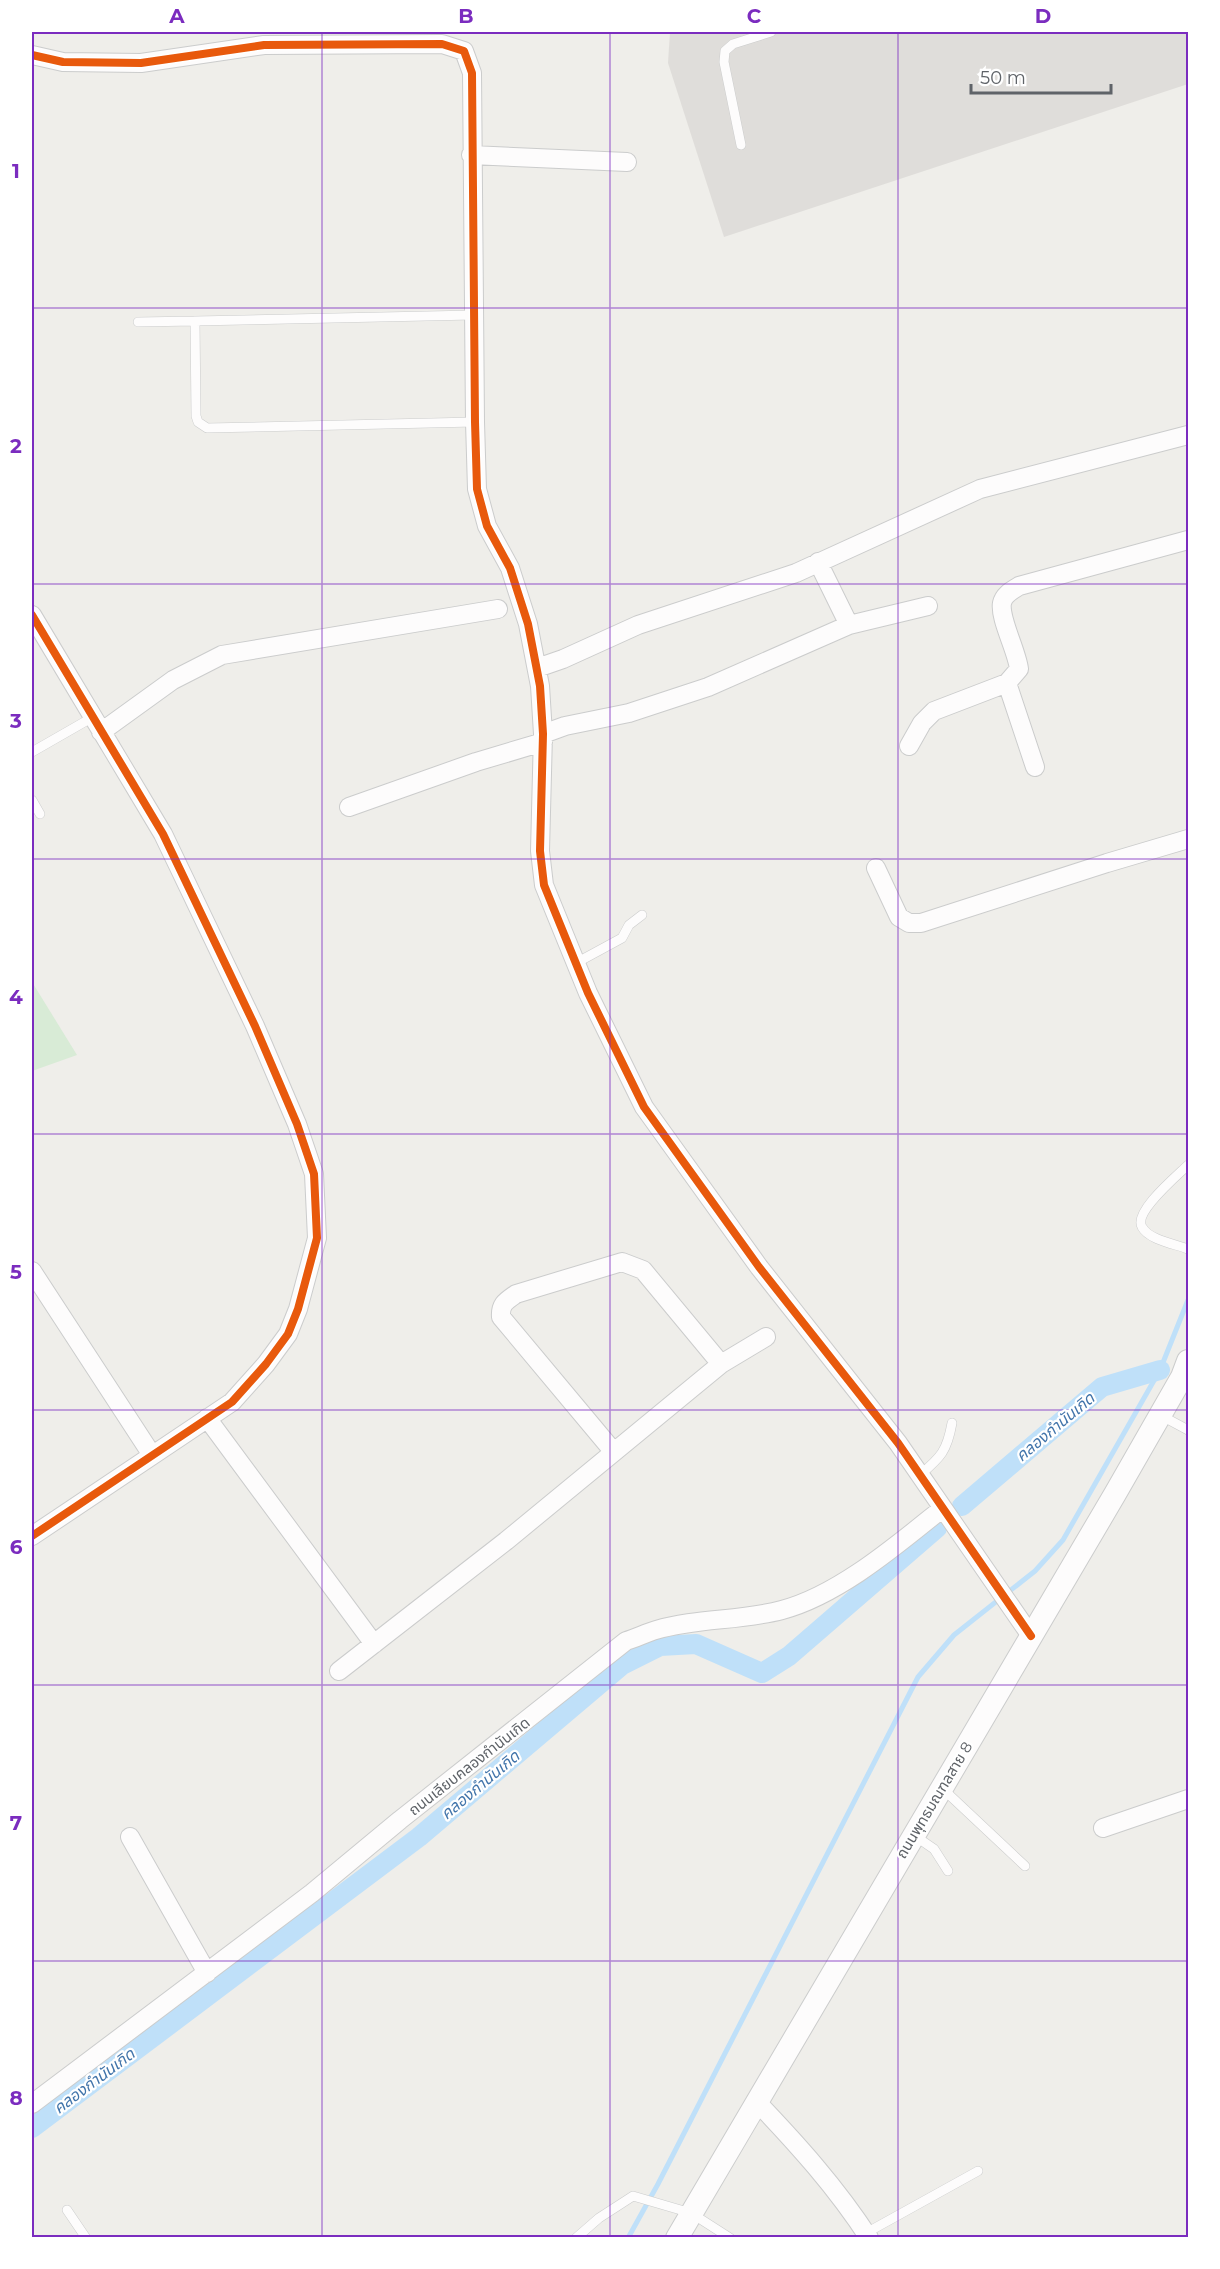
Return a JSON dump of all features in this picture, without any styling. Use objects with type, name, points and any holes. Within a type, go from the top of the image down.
[{"type":"street","points":[[32,55],[63,62],[141,63],[260,38],[442,44],[464,51],[471,73],[477,489],[487,526],[510,568],[528,624],[537,668],[543,738],[540,851],[544,885],[588,993],[644,1107],[759,1267],[898,1443],[1031,1636]]},
{"type":"street","points":[[471,155],[627,162]]},
{"type":"street","points":[[537,668],[563,659],[638,625],[796,573],[980,489],[1188,435]]},
{"type":"street","points":[[909,746],[921,723],[934,711],[1007,683],[1019,669],[1018,658],[1003,616],[1002,602],[1008,593],[1019,586],[1188,540]]},
{"type":"street","points":[[818,562],[849,625]]},
{"type":"street","points":[[349,807],[543,738],[565,726],[629,713],[708,687],[849,625],[928,606]]},
{"type":"street","points":[[97,724],[222,655],[498,609]]},
{"type":"street","points":[[32,615],[163,834],[245,1005],[297,1124],[314,1174],[317,1238],[298,1309],[288,1334],[266,1364],[232,1402],[32,1536]]},
{"type":"street","points":[[1007,683],[1035,767]]},
{"type":"street","points":[[876,868],[899,917],[909,923],[921,923],[1188,839]]},
{"type":"street","points":[[613,1451],[501,1317],[500,1309],[504,1302],[516,1294],[622,1262],[631,1263],[643,1270],[721,1364]]},
{"type":"street","points":[[32,1271],[152,1455]]},
{"type":"street","points":[[339,1671],[506,1541],[721,1364],[766,1337]]},
{"type":"street","name":"ถนนพุทธมณฑลสาย 8","points":[[677,2238],[1186,1372]]},
{"type":"street","points":[[207,1418],[374,1644]]},
{"type":"street","name":"ถนนเลียบคลองกำนันเกิด","points":[[32,2104],[312,1893],[400,1820],[626,1641],[657,1629],[784,1609],[819,1595],[882,1557],[943,1508]]},
{"type":"street","points":[[1103,1828],[1188,1799]]},
{"type":"street","points":[[130,1837],[207,1973]]},
{"type":"street","points":[[756,2102],[804,2152],[834,2188],[867,2235]]},
{"type":"lane","points":[[741,145],[724,62],[725,51],[733,44],[771,32]]},
{"type":"lane","points":[[138,322],[473,315]]},
{"type":"lane","points":[[195,321],[196,416],[198,422],[207,428],[475,422]]},
{"type":"lane","points":[[32,752],[97,724]]},
{"type":"lane","points":[[32,800],[40,814]]},
{"type":"lane","points":[[576,963],[622,938],[629,925],[642,915]]},
{"type":"lane","points":[[1188,1165],[1147,1205],[1141,1220],[1142,1227],[1151,1236],[1188,1249]]},
{"type":"lane","points":[[1160,1415],[1188,1430]]},
{"type":"lane","points":[[920,1475],[946,1449],[952,1424]]},
{"type":"lane","points":[[942,1788],[1024,1866]]},
{"type":"lane","points":[[914,1834],[934,1849],[948,1871]]},
{"type":"lane","points":[[867,2235],[978,2171]]},
{"type":"lane","points":[[576,2238],[599,2218],[633,2196],[691,2212],[730,2238]]},
{"type":"lane","points":[[67,2210],[86,2238]]},
{"type":"shaded area","points":[[670,32],[1188,32],[1188,84],[724,237],[668,63]]},
{"type":"green space","points":[[32,982],[77,1055],[32,1071]]},
{"type":"waterway","points":[[628,2238],[658,2184],[918,1677],[954,1635],[1035,1571],[1063,1540],[1160,1370],[1188,1300]]},
{"type":"waterway","name":"คลองกำนันเกิด","points":[[962,1506],[1102,1387],[1160,1370]]},
{"type":"waterway","name":"คลองกำนันเกิด","points":[[32,2128],[419,1837],[622,1665],[660,1646],[696,1644],[762,1673],[789,1656],[937,1528]]},
{"type":"cycle path","points":[[32,55],[63,62],[141,63],[264,45],[442,44],[464,51],[472,73],[477,489],[487,526],[510,568],[528,624],[540,686],[543,734],[540,851],[544,885],[588,993],[644,1107],[759,1267],[898,1443],[1031,1636]]},
{"type":"cycle path","points":[[32,615],[163,834],[255,1026],[297,1124],[314,1174],[317,1238],[298,1309],[288,1334],[266,1364],[232,1402],[32,1536]]}]
